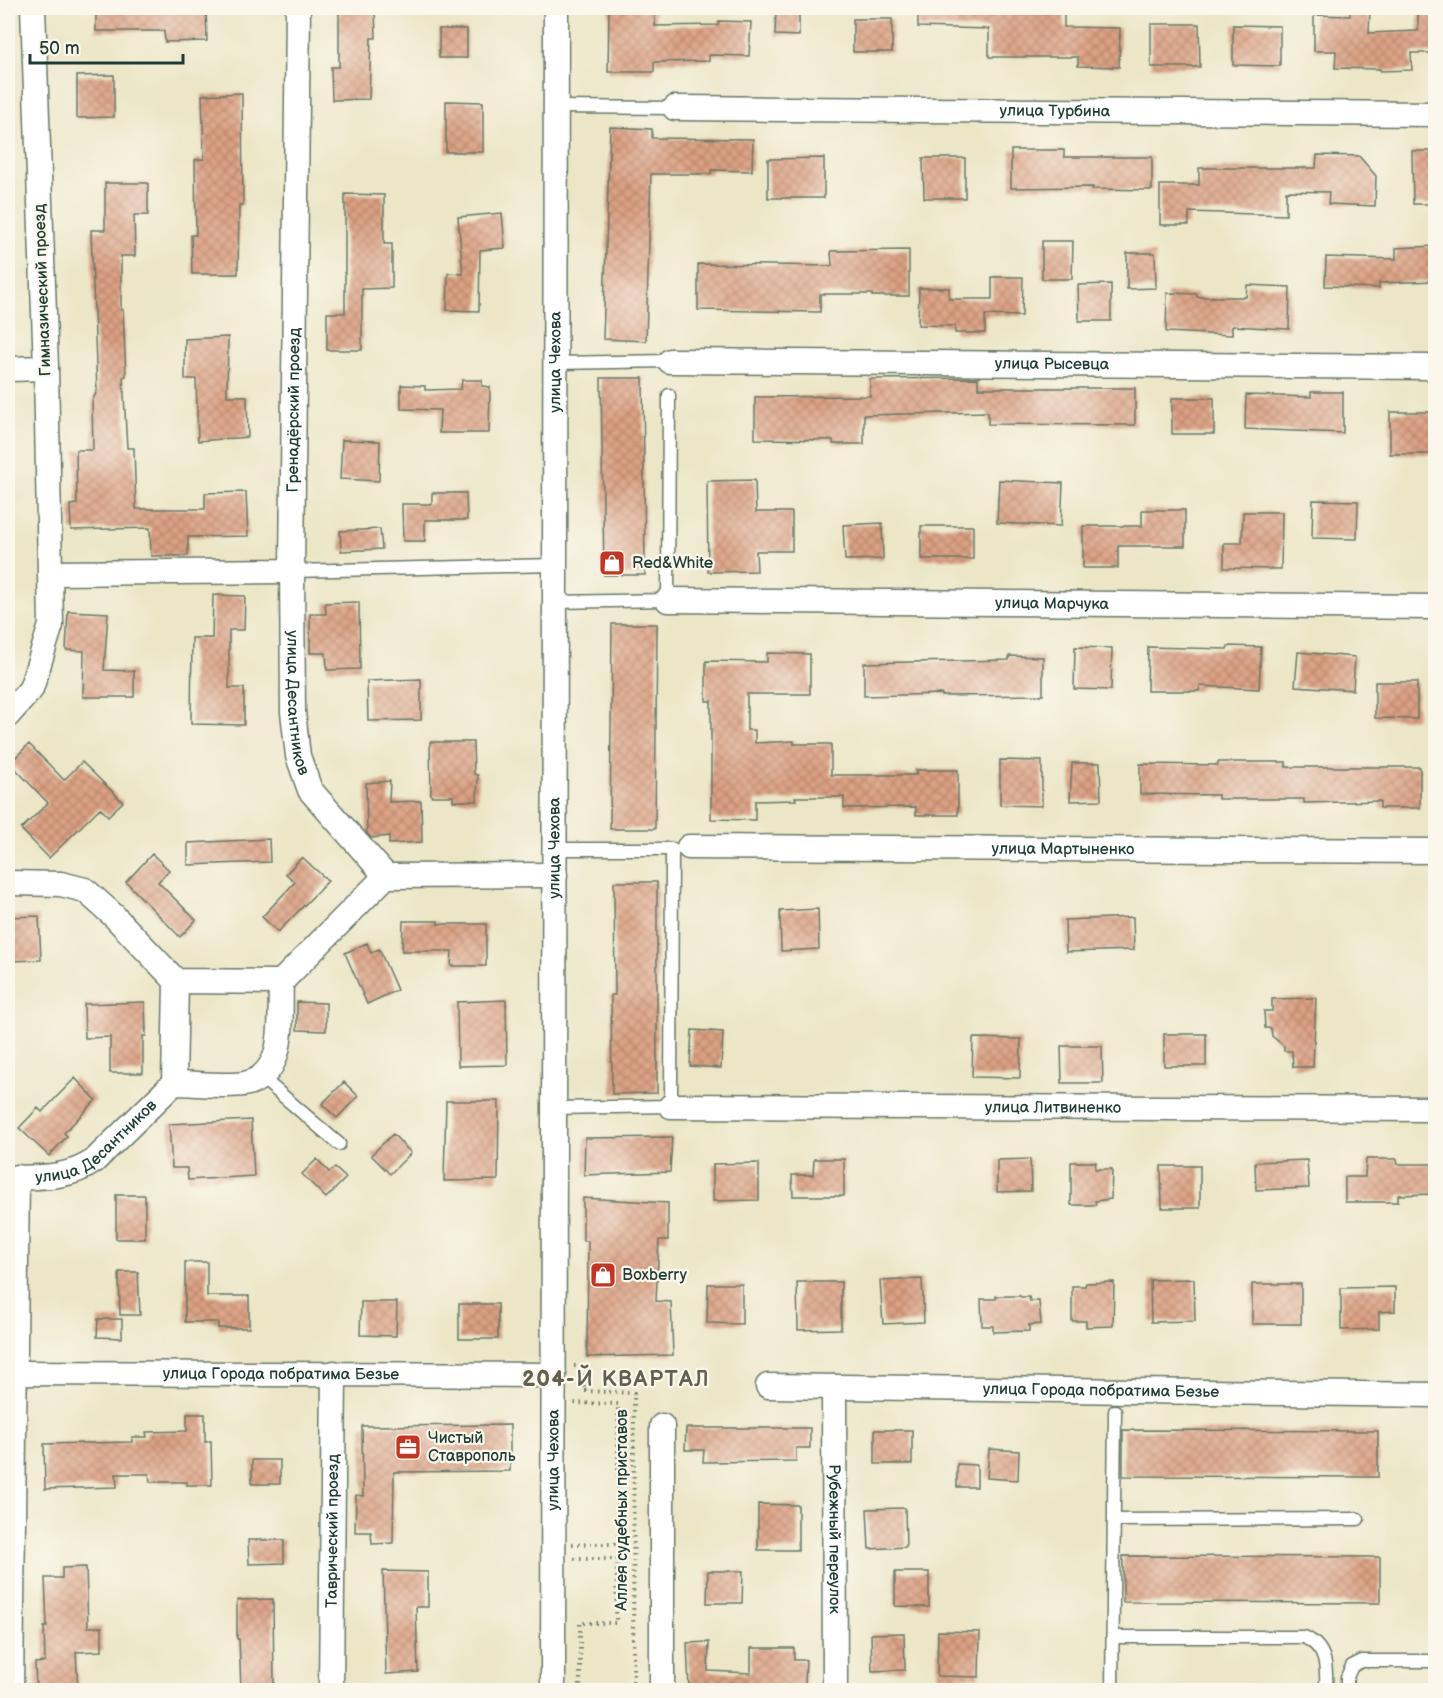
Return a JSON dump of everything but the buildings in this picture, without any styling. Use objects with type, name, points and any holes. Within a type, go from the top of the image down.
[{"type":"street","name":"Гимназический проезд","points":[[33,8],[51,573]]},
{"type":"street","name":"Гренадёрский проезд","points":[[292,571],[298,8]]},
{"type":"street","name":"улица Чехова","points":[[553,1690],[563,1376],[554,1108],[556,8]]},
{"type":"street","name":"улица Турбина","points":[[675,108],[1436,114]]},
{"type":"street","name":"улица Рысевца","points":[[670,361],[1436,367]]},
{"type":"street","points":[[8,369],[46,368]]},
{"type":"street","points":[[8,715],[31,689],[51,625],[51,573],[292,571]]},
{"type":"street","name":"улица Десантников","points":[[292,571],[293,712],[298,756],[310,790],[386,876]]},
{"type":"street","name":"улица Марчука","points":[[668,600],[1436,607]]},
{"type":"street","name":"улица Мартыненко","points":[[689,847],[1436,851]]},
{"type":"street","points":[[262,1078],[273,1067],[278,1050],[281,982],[386,876],[555,875]]},
{"type":"street","points":[[8,883],[61,884],[85,890],[113,915],[176,981],[281,982]]},
{"type":"street","name":"улица Десантников","points":[[12,1178],[64,1175],[81,1171],[174,1083],[176,981]]},
{"type":"street","name":"улица Десантников","points":[[174,1083],[243,1084],[262,1078]]},
{"type":"street","name":"улица Литвиненко","points":[[671,1106],[1436,1109]]},
{"type":"street","points":[[11,1690],[12,1178]]},
{"type":"street","name":"улица Города побратима Безье","points":[[11,1373],[563,1376]]},
{"type":"street","name":"Таврический проезд","points":[[331,1690],[334,1373]]},
{"type":"street","name":"улица Города побратима Безье","points":[[768,1386],[1436,1395]]},
{"type":"street","name":"Рубежный переулок","points":[[834,1387],[835,1690]]},
{"type":"street","points":[[662,1426],[662,1690]]},
{"type":"lane","points":[[556,107],[675,108]]},
{"type":"lane","points":[[555,363],[670,361]]},
{"type":"lane","points":[[554,602],[668,600],[669,395]]},
{"type":"lane","points":[[292,571],[554,565]]},
{"type":"lane","points":[[554,1108],[671,1106],[672,849],[555,849]]},
{"type":"lane","points":[[262,1078],[339,1144]]},
{"type":"lane","points":[[1112,1690],[1115,1411]]},
{"type":"lane","points":[[1114,1520],[1358,1520]]},
{"type":"lane","points":[[1113,1637],[1304,1637],[1313,1641],[1324,1654],[1326,1690]]},
{"type":"lane","points":[[1347,1690],[1347,1677],[1352,1666],[1362,1661],[1436,1661]]},
{"type":"path","name":"Аллея судебных приставов","points":[[563,1376],[573,1366],[584,1366],[584,1391],[634,1393],[633,1690]]},
{"type":"path","name":"Аллея судебных приставов","points":[[562,1544],[618,1544],[618,1404],[572,1403],[572,1394]]},
{"type":"path","name":"Аллея судебных приставов","points":[[573,1559],[617,1559],[616,1623],[580,1623],[580,1690]]},
{"type":"place","name":"Red&White","points":[[612,563]]},
{"type":"place","name":"Boxberry","points":[[603,1275]]},
{"type":"place","name":"Чистый Ставрополь","points":[[408,1447]]},
{"type":"district","name":"204-Й КВАРТАЛ","points":[[616,1379]]}]
